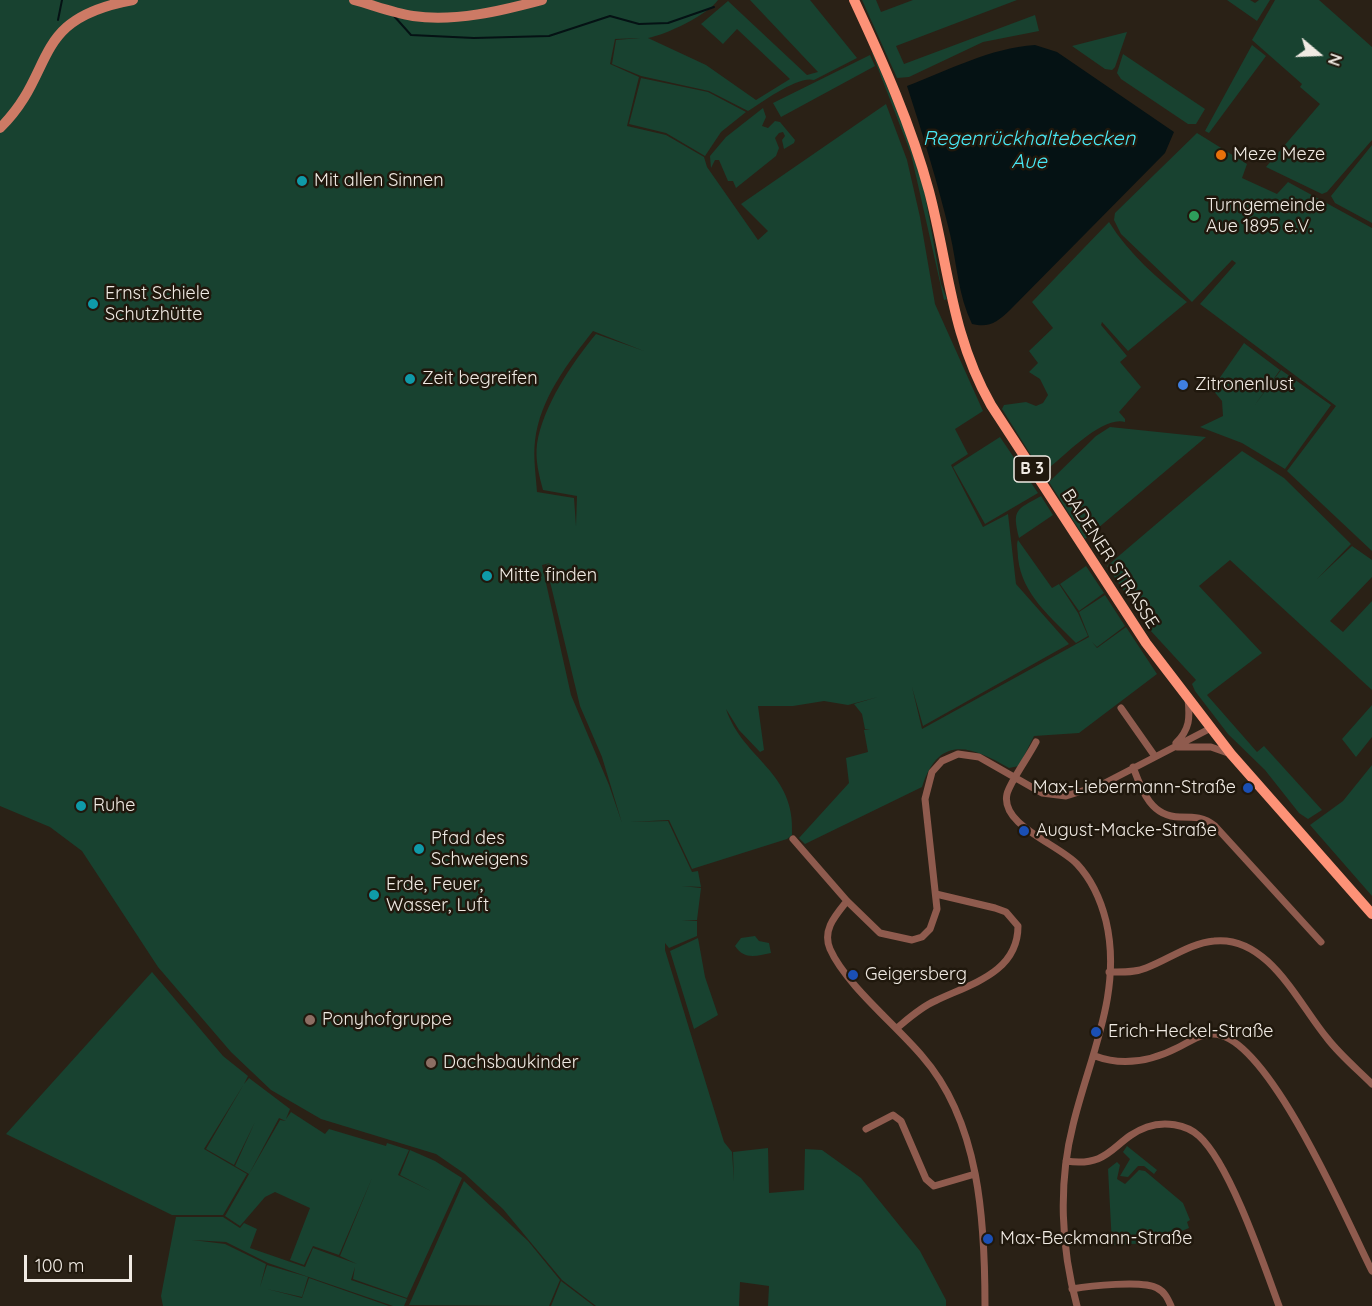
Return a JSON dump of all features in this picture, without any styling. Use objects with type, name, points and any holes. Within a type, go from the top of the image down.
[{"type":"main road","name":"BADENER STRASSE","points":[[854,0],[893,86],[912,137],[931,202],[953,310],[978,382],[1146,643],[1231,754],[1372,914]]},
{"type":"street","points":[[0,128],[18,108],[44,56],[54,39],[66,26],[95,9],[132,0]]},
{"type":"street","points":[[354,0],[414,16],[459,16],[542,0]]},
{"type":"street","points":[[1172,747],[1188,729],[1190,721],[1188,699]]},
{"type":"street","points":[[1121,708],[1154,755]]},
{"type":"street","points":[[793,839],[847,901],[880,933],[912,940],[922,937],[930,929],[937,909],[925,799],[932,772],[942,761],[963,754],[988,761],[1042,793],[1066,796],[1101,785],[1154,755],[1211,728]]},
{"type":"street","points":[[1036,742],[1007,795],[1008,810],[1012,818],[1076,863],[1097,896],[1106,922],[1109,972],[1104,1017],[1095,1056],[1078,1105],[1066,1161],[1064,1224],[1072,1289],[1077,1306]]},
{"type":"street","points":[[1172,747],[1211,747],[1231,754]]},
{"type":"street","points":[[1133,767],[1147,798],[1158,812],[1172,817],[1199,817],[1215,826],[1321,942]]},
{"type":"street","points":[[897,1028],[933,1001],[985,978],[1014,952],[1018,926],[1006,912],[936,894]]},
{"type":"street","points":[[847,901],[829,925],[827,936],[830,949],[850,978],[939,1076],[952,1099],[966,1138],[975,1174],[981,1219],[985,1306]]},
{"type":"street","points":[[1109,972],[1143,969],[1211,941],[1228,940],[1242,945],[1259,955],[1273,968],[1329,1041],[1372,1084]]},
{"type":"street","points":[[1095,1056],[1126,1062],[1140,1061],[1160,1056],[1196,1038],[1212,1034],[1239,1043],[1264,1070],[1293,1116],[1372,1271]]},
{"type":"street","points":[[866,1130],[893,1115],[901,1121],[926,1179],[934,1186],[975,1174]]},
{"type":"street","points":[[1066,1161],[1097,1160],[1116,1150],[1140,1130],[1156,1125],[1182,1127],[1198,1135],[1213,1153],[1230,1186],[1255,1241],[1279,1306]]},
{"type":"street","points":[[1072,1289],[1091,1286],[1153,1286],[1162,1291],[1171,1306]]},
{"type":"green space","points":[[0,0],[718,0],[686,24],[648,38],[706,65],[756,100],[790,79],[737,29],[723,44],[701,24],[728,1],[807,75],[818,72],[750,0],[810,0],[857,58],[814,80],[799,81],[790,85],[748,111],[709,91],[641,76],[612,64],[616,40],[640,38],[615,39],[610,64],[639,77],[627,126],[666,135],[704,157],[707,167],[758,240],[768,231],[741,204],[886,104],[907,160],[920,217],[935,304],[983,411],[955,429],[968,454],[951,465],[983,527],[1008,514],[1016,584],[1069,644],[923,726],[912,687],[922,729],[1089,637],[1079,612],[1105,595],[1125,626],[1097,647],[1092,642],[1097,648],[1126,627],[1157,674],[1079,733],[1034,736],[1019,766],[1009,768],[969,750],[958,749],[947,752],[937,759],[929,770],[922,787],[805,844],[799,838],[849,783],[846,758],[868,752],[864,730],[870,729],[865,729],[862,714],[854,704],[878,697],[848,705],[824,701],[793,706],[758,706],[764,750],[760,752],[739,730],[726,709],[744,741],[767,767],[786,795],[791,813],[792,835],[787,839],[692,869],[669,820],[630,822],[668,821],[692,872],[698,871],[701,887],[682,886],[701,888],[697,920],[682,921],[697,921],[697,936],[669,948],[665,943],[665,950],[724,1142],[732,1152],[734,1182],[733,1152],[768,1148],[769,1193],[804,1190],[805,1149],[822,1150],[861,1178],[920,1251],[946,1300],[946,1306],[768,1306],[769,1286],[740,1282],[739,1306],[596,1306],[562,1280],[503,1209],[465,1174],[436,1154],[321,1119],[271,1090],[231,1052],[158,967],[82,851],[50,827],[0,806]],"holes":[[[593,331],[644,351],[596,334],[568,372],[545,415],[537,444],[538,467],[543,490],[577,496],[576,526],[574,498],[537,492],[535,441],[538,425],[549,396],[565,369]],[[550,563],[546,565],[580,706],[602,757],[622,823],[609,785],[571,695],[542,565]]]},
{"type":"green space","points":[[862,0],[876,0],[881,12],[913,0],[1017,0],[896,46],[904,64],[1035,15],[1039,31],[983,42],[909,77],[897,78]]},
{"type":"green space","points":[[1227,0],[1250,0],[1255,3],[1259,0],[1270,0],[1257,21]]},
{"type":"green space","points":[[1275,0],[1319,0],[1372,47],[1372,140],[1327,192],[1322,194],[1266,167],[1320,104],[1300,87],[1302,84],[1252,40]]},
{"type":"green space","points":[[1127,32],[1112,70],[1105,69],[1072,46]]},
{"type":"green space","points":[[1252,45],[1266,56],[1209,133],[1205,131]]},
{"type":"green space","points":[[872,53],[903,125],[924,189],[941,284],[947,299],[944,300],[911,154]]},
{"type":"green space","points":[[1123,54],[1205,109],[1196,124],[1188,124],[1121,79],[1117,73]]},
{"type":"green space","points":[[870,55],[875,66],[781,117],[773,103]]},
{"type":"green space","points":[[641,78],[708,92],[746,112],[721,132],[705,156],[666,133],[629,124]]},
{"type":"green space","points":[[763,108],[766,117],[762,126],[768,128],[775,121],[780,122],[795,140],[794,143],[784,149],[782,140],[785,136],[783,132],[779,133],[775,138],[779,148],[776,156],[736,188],[733,181],[728,181],[719,160],[715,160],[711,168],[710,156],[726,137]]},
{"type":"green space","points":[[1197,133],[1247,164],[1242,178],[1277,194],[1288,182],[1372,228],[1372,551],[1287,471],[1336,406],[1200,304],[1236,263],[1232,260],[1192,302],[1121,234],[1114,220],[1115,213]]},
{"type":"green space","points":[[1372,145],[1372,223],[1335,203],[1331,196]]},
{"type":"green space","points":[[1109,222],[1145,265],[1187,302],[1128,351],[1102,322],[1101,325],[1127,356],[1120,362],[1141,387],[1119,412],[1125,422],[1116,421],[1107,424],[1075,445],[1050,467],[1039,468],[1002,409],[1004,405],[1026,402],[1036,406],[1043,403],[1048,395],[1040,379],[1029,372],[1038,363],[1029,351],[1053,328],[1032,302]]},
{"type":"green space","points":[[1244,343],[1280,370],[1254,406],[1281,370],[1331,405],[1285,469],[1242,443],[1200,427],[1223,416],[1222,401],[1212,389]]},
{"type":"green space","points":[[1110,427],[1206,437],[1085,539],[1049,482],[1096,436]]},
{"type":"green space","points":[[1000,437],[1038,493],[985,524],[953,467]]},
{"type":"green space","points":[[1242,451],[1284,478],[1351,544],[1317,579],[1352,546],[1372,560],[1372,577],[1330,621],[1343,632],[1372,601],[1372,690],[1230,560],[1199,586],[1262,653],[1207,695],[1257,752],[1264,746],[1322,810],[1308,819],[1299,813],[1265,770],[1228,734],[1195,691],[1192,684],[1196,680],[1150,630],[1157,623],[1129,587],[1124,591],[1107,566]]},
{"type":"green space","points":[[1041,496],[1053,515],[1019,538],[1016,521],[1018,511]]},
{"type":"green space","points":[[1018,540],[1052,588],[1059,584],[1078,613],[1088,636],[1076,643],[1039,605],[1025,583],[1021,571]]},
{"type":"green space","points":[[1086,566],[1104,593],[1079,611],[1060,584]]},
{"type":"green space","points":[[1372,705],[1372,737],[1356,757],[1342,739]]},
{"type":"green space","points":[[1372,765],[1372,896],[1310,825],[1343,801]]},
{"type":"green space","points":[[755,936],[759,941],[769,943],[771,953],[746,955],[735,946],[741,938]]},
{"type":"green space","points":[[698,938],[705,977],[718,1015],[694,1029],[670,951]]},
{"type":"green space","points":[[152,972],[223,1056],[248,1076],[204,1149],[247,1174],[223,1215],[172,1215],[6,1134]]},
{"type":"green space","points":[[249,1078],[290,1109],[286,1119],[291,1112],[325,1134],[329,1129],[386,1146],[387,1143],[409,1150],[398,1175],[431,1191],[400,1175],[410,1150],[435,1161],[462,1178],[407,1298],[353,1279],[355,1267],[351,1280],[407,1299],[404,1306],[393,1306],[268,1263],[226,1242],[192,1240],[225,1244],[266,1264],[260,1287],[267,1265],[308,1277],[302,1297],[267,1289],[302,1298],[309,1278],[389,1306],[163,1306],[161,1296],[176,1217],[223,1217],[240,1228],[244,1223],[257,1229],[250,1248],[305,1267],[313,1248],[357,1264],[340,1256],[372,1178],[339,1255],[313,1246],[304,1265],[290,1260],[310,1208],[275,1192],[265,1197],[240,1226],[225,1216],[280,1120],[286,1121],[279,1118],[249,1174],[235,1166],[255,1122],[234,1165],[206,1149]]},
{"type":"green space","points":[[1127,1146],[1157,1170],[1154,1174],[1144,1166],[1138,1166],[1128,1177],[1120,1176],[1130,1159],[1123,1152]]},
{"type":"green space","points":[[1117,1162],[1120,1165],[1117,1179],[1125,1184],[1139,1170],[1145,1171],[1183,1203],[1190,1220],[1187,1222],[1189,1228],[1152,1243],[1112,1245],[1108,1169]]},
{"type":"green space","points":[[464,1181],[528,1241],[560,1280],[549,1306],[409,1305]]},
{"type":"green space","points":[[561,1281],[594,1306],[551,1306]]},
{"type":"water","name":"Regenrückhaltebecken Aue","points":[[1035,45],[1057,52],[1174,132],[1165,153],[1010,310],[993,323],[972,324],[961,291],[940,197],[907,86],[986,55]]},
{"type":"waterway","points":[[58,20],[62,0]]},
{"type":"waterway","points":[[394,16],[411,35],[474,38],[549,36],[610,16],[639,24],[668,23],[714,7]]},
{"type":"place","name":"Meze Meze","points":[[1221,155]]},
{"type":"place","name":"Mit allen Sinnen","points":[[302,181]]},
{"type":"place","name":"Turngemeinde Aue 1895 e.V.","points":[[1194,216]]},
{"type":"place","name":"Ernst Schiele Schutzhütte","points":[[93,304]]},
{"type":"place","name":"Zeit begreifen","points":[[410,379]]},
{"type":"place","name":"Zitronenlust","points":[[1183,385]]},
{"type":"place","name":"Mitte finden","points":[[487,576]]},
{"type":"place","name":"Max-Liebermann-Straße","points":[[1248,788]]},
{"type":"place","name":"Ruhe","points":[[81,806]]},
{"type":"place","name":"August-Macke-Straße","points":[[1024,831]]},
{"type":"place","name":"Pfad des Schweigens","points":[[419,849]]},
{"type":"place","name":"Erde, Feuer, Wasser, Luft","points":[[374,895]]},
{"type":"place","name":"Geigersberg","points":[[853,975]]},
{"type":"place","name":"Ponyhofgruppe","points":[[310,1020]]},
{"type":"place","name":"Erich-Heckel-Straße","points":[[1096,1032]]},
{"type":"place","name":"Dachsbaukinder","points":[[431,1063]]},
{"type":"place","name":"Max-Beckmann-Straße","points":[[988,1239]]}]
